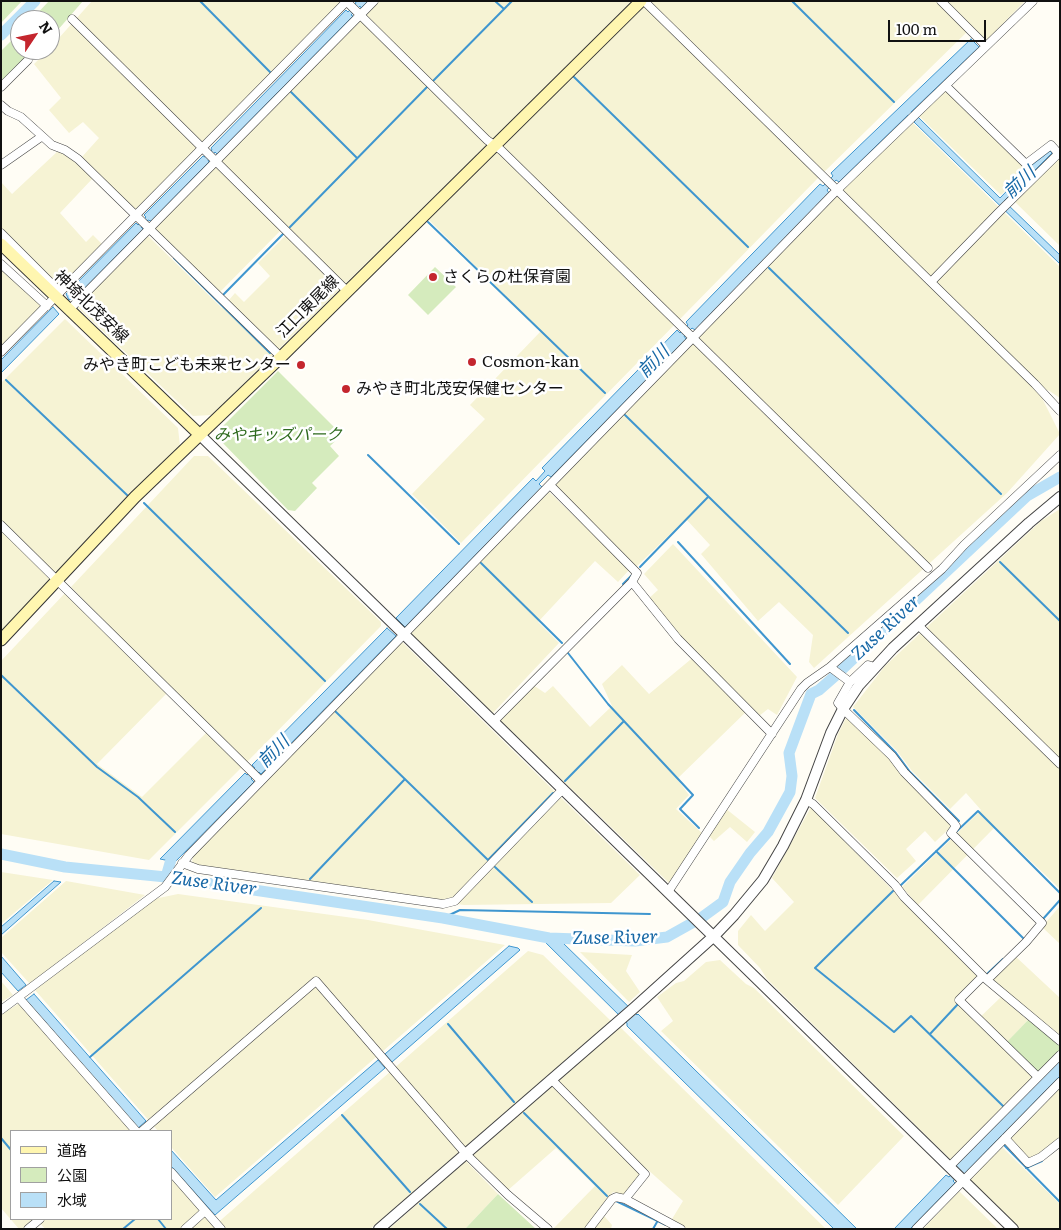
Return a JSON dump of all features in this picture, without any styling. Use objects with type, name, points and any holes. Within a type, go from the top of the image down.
[{"type":"main road","name":"江口東尾線","points":[[1,640],[136,497],[281,357],[637,3]]},
{"type":"main road","name":"神埼北茂安線","points":[[1,244],[58,294],[70,310],[200,435]]},
{"type":"street","points":[[70,310],[143,222],[351,6],[374,1]]},
{"type":"street","points":[[940,1],[986,46]]},
{"type":"street","points":[[1,1010],[165,887],[181,865],[258,779],[404,635],[550,486],[688,333],[832,185],[946,86],[1033,1]]},
{"type":"street","points":[[637,3],[832,185],[1035,384],[1060,411]]},
{"type":"street","points":[[351,6],[494,146],[501,150],[928,568]]},
{"type":"street","points":[[1,352],[58,294],[143,222],[351,6]]},
{"type":"street","points":[[72,18],[347,291]]},
{"type":"street","points":[[1,87],[28,60]]},
{"type":"street","points":[[931,282],[1057,151],[1051,145],[1026,164],[946,86]]},
{"type":"street","points":[[1,105],[21,117],[52,145],[65,150],[78,159],[281,357]]},
{"type":"street","points":[[1,165],[41,137]]},
{"type":"street","points":[[1,233],[58,294]]},
{"type":"street","points":[[1,264],[47,306]]},
{"type":"street","points":[[200,435],[1013,1229]]},
{"type":"street","points":[[668,892],[801,689],[812,679],[831,668],[942,569],[964,545],[1060,455]]},
{"type":"street","points":[[494,721],[632,582],[638,573],[550,486]]},
{"type":"street","points":[[379,1229],[634,1008],[714,936],[734,915],[763,880],[783,846],[806,800],[831,733],[843,709],[859,685],[874,667],[918,625],[1060,497]]},
{"type":"street","points":[[1,525],[258,779]]},
{"type":"street","points":[[632,582],[678,639],[772,734]]},
{"type":"street","points":[[918,625],[1060,764]]},
{"type":"street","points":[[874,667],[868,665],[849,681],[838,703],[892,756],[904,772],[954,822],[956,826],[951,833],[1042,922],[1026,942],[959,1000],[1038,1077]]},
{"type":"street","points":[[831,668],[849,681]]},
{"type":"street","points":[[181,865],[443,904],[455,900],[563,789]]},
{"type":"street","points":[[806,800],[813,804],[895,885],[904,897],[985,978],[1060,1041]]},
{"type":"street","points":[[143,1130],[316,981],[466,1154],[508,1195],[548,1229]]},
{"type":"street","points":[[19,998],[135,1130]]},
{"type":"street","points":[[950,1168],[1060,1055]]},
{"type":"street","points":[[552,1080],[645,1174],[625,1199]]},
{"type":"street","points":[[916,1229],[1060,1082]]},
{"type":"street","points":[[1005,1138],[1028,1163],[1041,1157],[1060,1142]]},
{"type":"street","points":[[172,1173],[220,1229]]},
{"type":"street","points":[[589,1229],[612,1198],[616,1197],[625,1199],[681,1229]]},
{"type":"street","points":[[185,1229],[205,1211]]},
{"type":"street","points":[[28,1229],[39,1220]]},
{"type":"shaded area","points":[[92,1],[343,1],[135,210],[81,158],[99,138],[83,122],[69,133],[49,110],[61,98],[34,64],[38,60],[60,60],[60,37]]},
{"type":"shaded area","points":[[378,1],[633,1],[345,284],[286,225],[219,293],[153,228]]},
{"type":"shaded area","points":[[649,1],[1025,1],[986,41],[971,28],[818,178],[461,543],[412,494],[485,419],[470,405],[541,331],[428,219]]},
{"type":"shaded area","points":[[946,89],[1027,169],[1001,195],[919,116]]},
{"type":"shaded area","points":[[912,122],[1060,267],[1060,398],[1048,390],[1042,398],[1060,434],[1007,493],[814,668],[809,662],[813,635],[779,602],[758,621],[701,554],[710,545],[686,519],[636,567],[554,486],[842,191]]},
{"type":"shaded area","points":[[58,151],[72,159],[93,178],[60,213],[86,242],[93,235],[103,245],[61,288],[1,228],[1,182],[12,194]]},
{"type":"shaded area","points":[[1060,158],[1060,246],[1014,201]]},
{"type":"shaded area","points":[[147,235],[222,308],[235,293],[244,302],[270,276],[258,263],[286,235],[341,288],[212,415],[193,416],[77,307]]},
{"type":"shaded area","points":[[1,267],[42,306],[1,347]]},
{"type":"shaded area","points":[[65,319],[178,428],[180,446],[1,633],[1,383]]},
{"type":"shaded area","points":[[194,456],[208,456],[381,622],[381,626],[245,764],[71,587]]},
{"type":"shaded area","points":[[549,492],[630,569],[618,582],[595,561],[538,622],[559,643],[493,713],[410,634]]},
{"type":"shaded area","points":[[1060,509],[1060,889],[995,827],[918,905],[902,887],[981,810],[966,793],[950,809],[912,771],[897,751],[853,707],[885,666],[1041,521]]},
{"type":"shaded area","points":[[673,544],[797,677],[777,715],[768,709],[759,716],[750,708],[677,779],[689,795],[676,809],[703,834],[669,883],[499,719],[533,685],[545,693],[553,686],[590,727],[612,706],[602,684],[622,665],[649,694],[696,655],[648,599],[658,590],[644,574]]},
{"type":"shaded area","points":[[66,592],[167,693],[97,764],[142,797],[207,732],[242,767],[149,860],[1,834],[1,661]]},
{"type":"shaded area","points":[[401,641],[640,875],[611,903],[464,905],[203,867],[192,862],[193,856]]},
{"type":"shaded area","points":[[847,716],[891,759],[952,826],[935,842],[925,831],[906,849],[916,861],[897,878],[815,798],[838,734]]},
{"type":"shaded area","points":[[811,807],[978,977],[954,1000],[976,1021],[1001,997],[1028,1020],[1003,1047],[1034,1077],[951,1160],[767,979],[760,968],[738,945],[738,931],[751,915],[765,931],[794,902],[772,878]]},
{"type":"shaded area","points":[[725,808],[755,832],[747,842],[730,827],[714,841],[708,835]]},
{"type":"shaded area","points":[[1,872],[53,880],[1,924]]},
{"type":"shaded area","points":[[66,881],[145,895],[30,984],[1,952],[1,938]]},
{"type":"shaded area","points":[[178,894],[368,920],[505,945],[215,1197],[172,1148],[172,1130],[157,1130],[35,990],[154,899]]},
{"type":"shaded area","points":[[1060,906],[1060,944],[1042,927]]},
{"type":"shaded area","points":[[528,951],[543,955],[611,1021],[370,1229],[45,1229],[39,1222],[42,1220],[172,1220],[172,1178],[214,1226]]},
{"type":"shaded area","points":[[580,952],[632,955],[626,971],[640,992],[629,1002]]},
{"type":"shaded area","points":[[1014,955],[1060,998],[1060,1035],[990,979]]},
{"type":"shaded area","points":[[720,960],[746,984],[754,988],[904,1136],[838,1205],[661,1031],[673,1021],[657,997],[676,983],[684,981],[706,962]]},
{"type":"shaded area","points":[[1,981],[13,995],[1,1002]]},
{"type":"shaded area","points":[[21,1002],[131,1130],[10,1130],[10,1218],[1,1208],[1,1015]]},
{"type":"shaded area","points":[[620,1027],[826,1229],[685,1229],[672,1219],[683,1201],[647,1169],[624,1196],[613,1192],[599,1210],[612,1225],[611,1229],[553,1229],[595,1186],[556,1148],[507,1191],[472,1156]]},
{"type":"shaded area","points":[[1060,1087],[1060,1138],[1027,1160],[1009,1139]]},
{"type":"shaded area","points":[[1001,1146],[1060,1204],[1060,1229],[1019,1229],[969,1180]]},
{"type":"shaded area","points":[[466,1161],[498,1194],[465,1229],[389,1229]]},
{"type":"shaded area","points":[[959,1191],[998,1229],[923,1229]]},
{"type":"shaded area","points":[[11,1220],[34,1220],[24,1229],[19,1229]]},
{"type":"green space","points":[[1,1],[22,1],[13,10],[10,10],[10,14],[1,23]]},
{"type":"green space","points":[[49,1],[83,1],[60,27],[60,10],[40,10]]},
{"type":"green space","points":[[10,42],[10,60],[24,60],[1,83],[1,51]]},
{"type":"green space","points":[[435,267],[456,287],[428,315],[408,295]]},
{"type":"green space","name":"みやキッズパーク","points":[[278,371],[342,435],[330,446],[339,456],[312,483],[317,488],[295,511],[288,510],[218,438],[219,430]]},
{"type":"green space","points":[[1029,1019],[1060,1045],[1060,1052],[1038,1074],[1006,1043]]},
{"type":"green space","points":[[498,1194],[536,1229],[465,1229]]},
{"type":"water","points":[[355,1],[368,1],[351,15],[353,16],[217,154],[215,152],[208,160],[209,162],[151,221],[148,220],[141,227],[143,229],[73,300],[69,300],[66,294],[136,223],[138,225],[146,217],[144,215],[203,156],[205,157],[212,150],[211,148],[346,10],[348,12],[356,3]]},
{"type":"water","points":[[971,39],[979,47],[911,112],[910,116],[908,115],[839,182],[836,180],[827,190],[829,193],[695,330],[692,328],[684,336],[686,339],[551,477],[548,475],[539,484],[542,487],[405,627],[396,618],[533,478],[536,481],[545,471],[542,468],[677,330],[680,333],[688,325],[686,322],[820,184],[823,186],[833,176],[831,173]]},
{"type":"water","points":[[918,117],[1000,198],[1032,165],[1050,151],[1052,153],[1004,201],[1060,255],[1060,264],[914,122]]},
{"type":"water","points":[[53,307],[59,314],[1,373],[1,360]]},
{"type":"water","points":[[387,628],[396,636],[261,774],[259,772],[251,779],[254,782],[175,862],[160,859],[245,773],[247,775],[255,768],[252,765]]},
{"type":"water","points":[[54,881],[61,882],[1,935],[1,927]]},
{"type":"water","points":[[543,940],[563,943],[857,1229],[834,1229],[627,1026],[627,1023]]},
{"type":"water","points":[[509,946],[520,950],[392,1062],[385,1054]]},
{"type":"water","points":[[1,956],[26,985],[18,991],[1,972]]},
{"type":"water","points":[[34,994],[146,1121],[138,1128],[26,1000]]},
{"type":"water","points":[[378,1060],[385,1068],[215,1215],[172,1167],[172,1151],[216,1200]]},
{"type":"water","points":[[1060,1060],[1060,1076],[964,1174],[961,1172],[953,1181],[955,1183],[910,1229],[894,1229],[946,1175],[949,1177],[957,1168],[955,1166]]},
{"type":"waterway","points":[[1,35],[35,1]]},
{"type":"waterway","points":[[200,1],[270,72]]},
{"type":"waterway","points":[[495,1],[504,9]]},
{"type":"waterway","points":[[433,81],[512,1]]},
{"type":"waterway","points":[[792,1],[894,102]]},
{"type":"waterway","points":[[574,77],[748,247]]},
{"type":"waterway","points":[[290,227],[427,87]]},
{"type":"waterway","points":[[291,92],[357,158]]},
{"type":"waterway","points":[[428,222],[605,393]]},
{"type":"waterway","points":[[223,295],[283,234]]},
{"type":"waterway","points":[[174,258],[270,353]]},
{"type":"waterway","points":[[769,268],[1001,494]]},
{"type":"waterway","points":[[6,380],[127,495]]},
{"type":"waterway","points":[[625,415],[848,633]]},
{"type":"waterway","points":[[368,455],[459,544]]},
{"type":"waterway","name":"Zuse River","points":[[1,854],[65,867],[166,877],[443,918],[549,938],[635,941],[667,937],[701,918],[723,902],[730,882],[750,853],[768,832],[790,792],[792,776],[789,753],[811,694],[819,690],[835,676],[1027,496],[1060,477]]},
{"type":"waterway","points":[[640,567],[708,497]]},
{"type":"waterway","points":[[144,503],[325,681]]},
{"type":"waterway","points":[[678,542],[790,664]]},
{"type":"waterway","points":[[1000,562],[1060,621]]},
{"type":"waterway","points":[[481,563],[562,643]]},
{"type":"waterway","points":[[623,584],[632,575]]},
{"type":"waterway","points":[[568,653],[608,704],[693,795],[680,809],[699,828]]},
{"type":"waterway","points":[[1,675],[97,767],[138,797],[175,832]]},
{"type":"waterway","points":[[854,710],[896,753],[910,772],[959,821]]},
{"type":"waterway","points":[[335,711],[488,860],[553,793]]},
{"type":"waterway","points":[[565,781],[624,721]]},
{"type":"waterway","points":[[310,879],[405,779]]},
{"type":"waterway","points":[[956,832],[978,811],[1060,893]]},
{"type":"waterway","points":[[901,885],[951,837]]},
{"type":"waterway","name":"前川","points":[[166,877],[172,856],[178,850]]},
{"type":"waterway","points":[[936,851],[1024,939]]},
{"type":"waterway","points":[[495,867],[532,902]]},
{"type":"waterway","points":[[893,891],[815,968],[894,1032],[911,1016],[1003,1106]]},
{"type":"waterway","points":[[1043,919],[1060,900]]},
{"type":"waterway","points":[[90,1057],[261,908]]},
{"type":"waterway","points":[[443,918],[460,910],[650,914]]},
{"type":"waterway","name":"Zuse River","points":[[549,938],[554,942]]},
{"type":"waterway","points":[[987,974],[1003,959]]},
{"type":"waterway","points":[[930,1034],[958,1004]]},
{"type":"waterway","points":[[448,1024],[514,1102]]},
{"type":"waterway","points":[[524,1113],[607,1196]]},
{"type":"waterway","points":[[342,1115],[410,1192]]},
{"type":"waterway","points":[[1,1138],[10,1149]]},
{"type":"waterway","points":[[1004,1145],[1060,1202]]},
{"type":"waterway","points":[[1026,1168],[1042,1161]]},
{"type":"waterway","points":[[616,1201],[666,1225]]},
{"type":"waterway","points":[[420,1204],[447,1229]]},
{"type":"waterway","points":[[123,1229],[134,1220]]},
{"type":"waterway","points":[[159,1220],[166,1229]]},
{"type":"waterway","points":[[653,1229],[657,1222]]},
{"type":"place","name":"さくらの杜保育園","points":[[433,277]]},
{"type":"place","name":"Cosmon-kan","points":[[472,362]]},
{"type":"place","name":"みやき町こども未来センター","points":[[301,365]]},
{"type":"place","name":"みやき町北茂安保健センター","points":[[346,389]]}]
